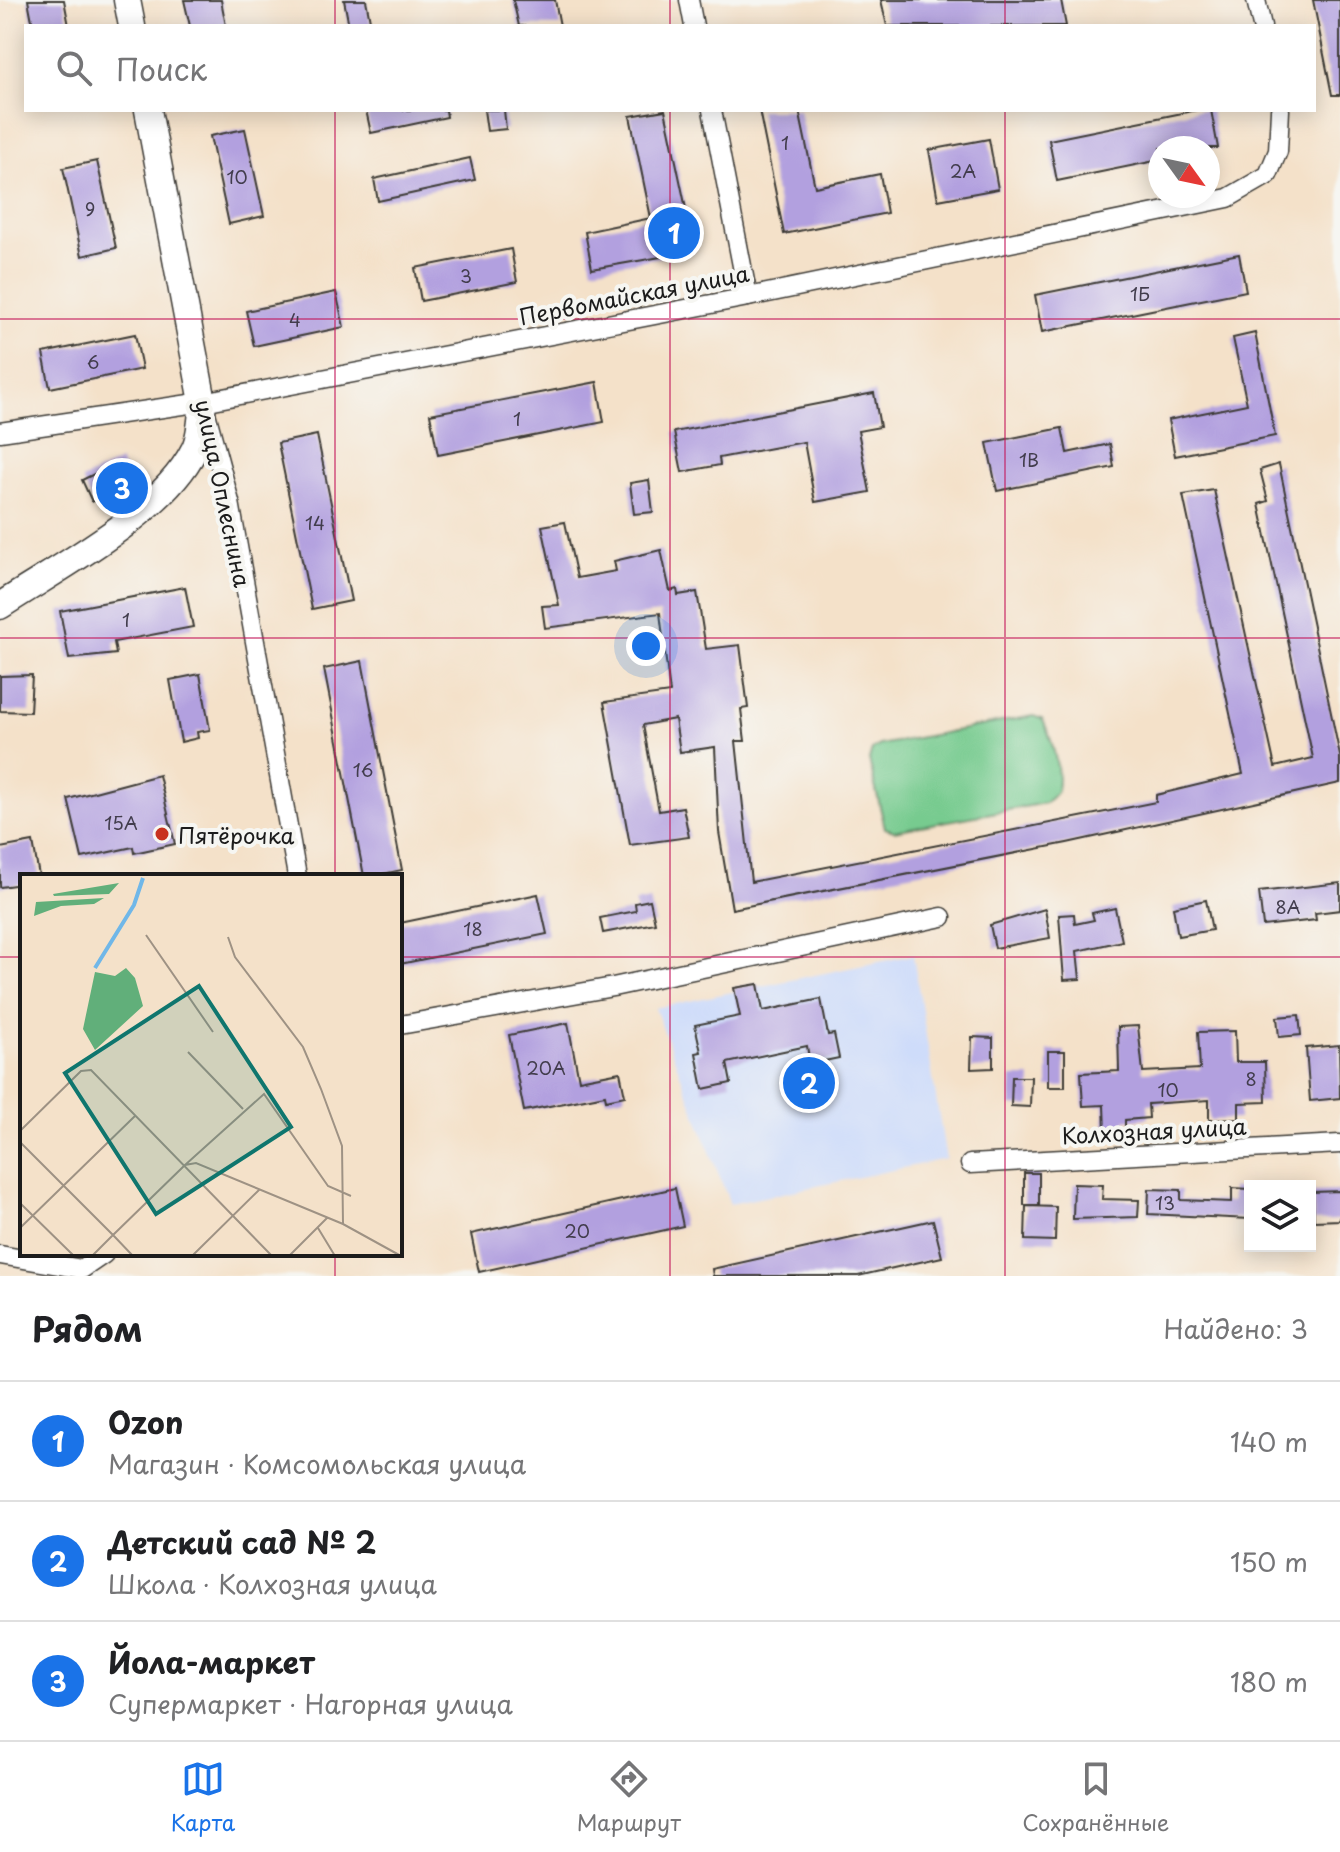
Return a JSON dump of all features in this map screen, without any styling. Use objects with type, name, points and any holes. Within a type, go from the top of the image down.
[{"type":"main road","points":[[127,0],[132,24]]},
{"type":"main road","name":"улица Оплеснина","points":[[148,112],[203,402]]},
{"type":"main road","points":[[0,606],[136,515],[170,487],[195,448],[203,402]]},
{"type":"street","points":[[689,0],[694,24]]},
{"type":"street","points":[[1256,0],[1262,24]]},
{"type":"street","points":[[712,112],[748,297]]},
{"type":"street","name":"Первомайская улица","points":[[0,432],[203,402],[748,297],[1228,198],[1268,175],[1278,151],[1280,112]]},
{"type":"street","name":"улица Оплеснина","points":[[203,402],[230,502],[297,874]]},
{"type":"street","points":[[402,1025],[613,987],[942,917]]},
{"type":"street","name":"Колхозная улица","points":[[970,1164],[1340,1144]]},
{"type":"street","points":[[0,1255],[82,1269],[101,1256]]},
{"type":"shaded area","points":[[913,955],[946,1159],[730,1204],[655,1008]]},
{"type":"green space","points":[[1033,716],[1042,719],[1056,763],[1057,789],[1045,803],[894,831],[885,828],[869,760],[872,750],[880,745]]},
{"type":"building","points":[[28,0],[64,0],[69,24],[33,24]]},
{"type":"building","points":[[184,0],[221,0],[226,24],[190,24]]},
{"type":"building","points":[[344,0],[366,0],[371,24],[349,24]]},
{"type":"building","points":[[513,0],[555,0],[560,24],[519,24]]},
{"type":"building","points":[[881,0],[1061,0],[1066,24],[887,24]]},
{"type":"building","points":[[1313,0],[1340,0],[1340,95],[1332,95]]},
{"type":"building","points":[[366,112],[446,112],[447,117],[371,133]]},
{"type":"building","points":[[484,112],[504,112],[506,129],[487,131]]},
{"type":"building","points":[[665,112],[695,251],[592,269],[585,232],[651,218],[630,116]]},
{"type":"building","points":[[759,112],[799,112],[815,187],[880,174],[887,213],[784,234]]},
{"type":"building","points":[[1187,112],[1211,112],[1216,136],[1148,136],[1148,162],[1057,181],[1049,140]]},
{"type":"building","points":[[245,129],[264,216],[229,224],[210,136]]},
{"type":"building","points":[[989,139],[998,189],[938,200],[929,150]]},
{"type":"building","points":[[470,158],[475,180],[378,201],[374,179]]},
{"type":"building","points":[[97,161],[116,248],[82,256],[63,168]]},
{"type":"building","points":[[511,249],[517,282],[421,301],[415,268]]},
{"type":"building","points":[[1239,254],[1246,291],[1042,332],[1035,295]]},
{"type":"building","points":[[336,292],[344,327],[254,346],[246,311]]},
{"type":"building","points":[[1255,333],[1275,436],[1175,456],[1168,420],[1247,404],[1233,338]]},
{"type":"building","points":[[135,334],[142,369],[50,388],[43,353]]},
{"type":"building","points":[[597,382],[604,422],[438,455],[430,414]]},
{"type":"building","points":[[874,393],[880,427],[858,431],[870,492],[815,502],[804,442],[719,458],[720,465],[682,472],[674,432]]},
{"type":"building","points":[[1062,428],[1067,453],[1110,444],[1114,467],[997,491],[987,443]]},
{"type":"building","points":[[317,435],[351,601],[312,609],[278,443]]},
{"type":"building","points":[[120,461],[130,483],[92,502],[82,480]]},
{"type":"building","points":[[1279,464],[1340,756],[1340,783],[1067,843],[732,909],[719,832],[715,747],[680,752],[675,719],[643,725],[659,811],[683,807],[689,837],[630,845],[604,702],[670,693],[660,613],[545,628],[542,606],[559,605],[542,526],[565,522],[577,578],[616,571],[614,561],[661,550],[670,591],[677,589],[678,595],[697,592],[706,649],[740,645],[748,708],[741,709],[745,741],[736,741],[751,882],[1156,802],[1156,795],[1243,774],[1183,495],[1214,490],[1275,767],[1313,758],[1259,504],[1268,501],[1260,470]]},
{"type":"building","points":[[649,480],[653,512],[634,514],[630,483]]},
{"type":"building","points":[[185,587],[193,627],[114,642],[116,654],[69,659],[60,611]]},
{"type":"building","points":[[362,661],[402,870],[364,874],[324,669]]},
{"type":"building","points":[[200,674],[210,730],[197,732],[198,738],[181,742],[170,680]]},
{"type":"building","points":[[32,675],[30,712],[0,711],[0,676]]},
{"type":"building","points":[[159,775],[175,844],[134,853],[133,847],[82,858],[68,799]]},
{"type":"building","points":[[33,842],[39,874],[20,874],[20,884],[0,887],[0,848]]},
{"type":"building","points":[[1340,883],[1340,910],[1315,913],[1316,920],[1263,926],[1259,892]]},
{"type":"building","points":[[538,894],[547,934],[402,964],[402,923]]},
{"type":"building","points":[[650,900],[655,923],[603,933],[600,918],[636,911],[635,903]]},
{"type":"building","points":[[1206,900],[1212,930],[1178,936],[1173,907]]},
{"type":"building","points":[[1115,908],[1122,941],[1077,951],[1080,979],[1064,980],[1059,915],[1074,914],[1075,924],[1094,920],[1092,913]]},
{"type":"building","points":[[1045,909],[1050,938],[995,948],[990,925]]},
{"type":"building","points":[[758,984],[763,1011],[821,999],[828,1035],[834,1034],[839,1058],[810,1064],[807,1046],[727,1063],[731,1083],[703,1089],[696,1053],[701,1052],[695,1025],[740,1016],[734,988]]},
{"type":"building","points":[[1299,1015],[1301,1035],[1279,1037],[1277,1017]]},
{"type":"building","points":[[568,1023],[579,1080],[620,1072],[625,1096],[606,1100],[605,1095],[524,1111],[509,1035]]},
{"type":"building","points":[[1138,1026],[1143,1072],[1200,1069],[1198,1032],[1235,1031],[1236,1062],[1265,1062],[1266,1102],[1239,1103],[1239,1119],[1209,1120],[1209,1100],[1148,1104],[1149,1118],[1125,1120],[1125,1131],[1105,1131],[1104,1105],[1083,1106],[1081,1073],[1119,1071],[1118,1027]]},
{"type":"building","points":[[972,1037],[993,1038],[993,1068],[971,1069]]},
{"type":"building","points":[[1339,1045],[1340,1098],[1310,1101],[1306,1048]]},
{"type":"building","points":[[1048,1051],[1065,1051],[1065,1087],[1048,1087]]},
{"type":"building","points":[[1012,1077],[1031,1077],[1030,1107],[1011,1106]]},
{"type":"building","points":[[1024,1173],[1039,1173],[1039,1205],[1024,1205]]},
{"type":"building","points":[[1074,1184],[1103,1185],[1102,1199],[1139,1200],[1138,1217],[1073,1219]]},
{"type":"building","points":[[675,1188],[683,1226],[479,1272],[471,1234]]},
{"type":"building","points":[[1232,1188],[1244,1189],[1244,1219],[1148,1214],[1149,1189],[1181,1190],[1181,1200],[1232,1202]]},
{"type":"building","points":[[1340,1191],[1340,1220],[1316,1221],[1316,1192]]},
{"type":"building","points":[[1026,1206],[1056,1207],[1055,1241],[1025,1240]]},
{"type":"building","points":[[933,1220],[942,1257],[858,1276],[713,1276],[712,1269]]},
{"type":"place","name":"Ozon","points":[[674,233]]},
{"type":"place","name":"Йола-маркет","points":[[122,488]]},
{"type":"place","name":"Пятёрочка","points":[[162,834]]},
{"type":"place","name":"Детский сад № 2","points":[[809,1083]]}]
